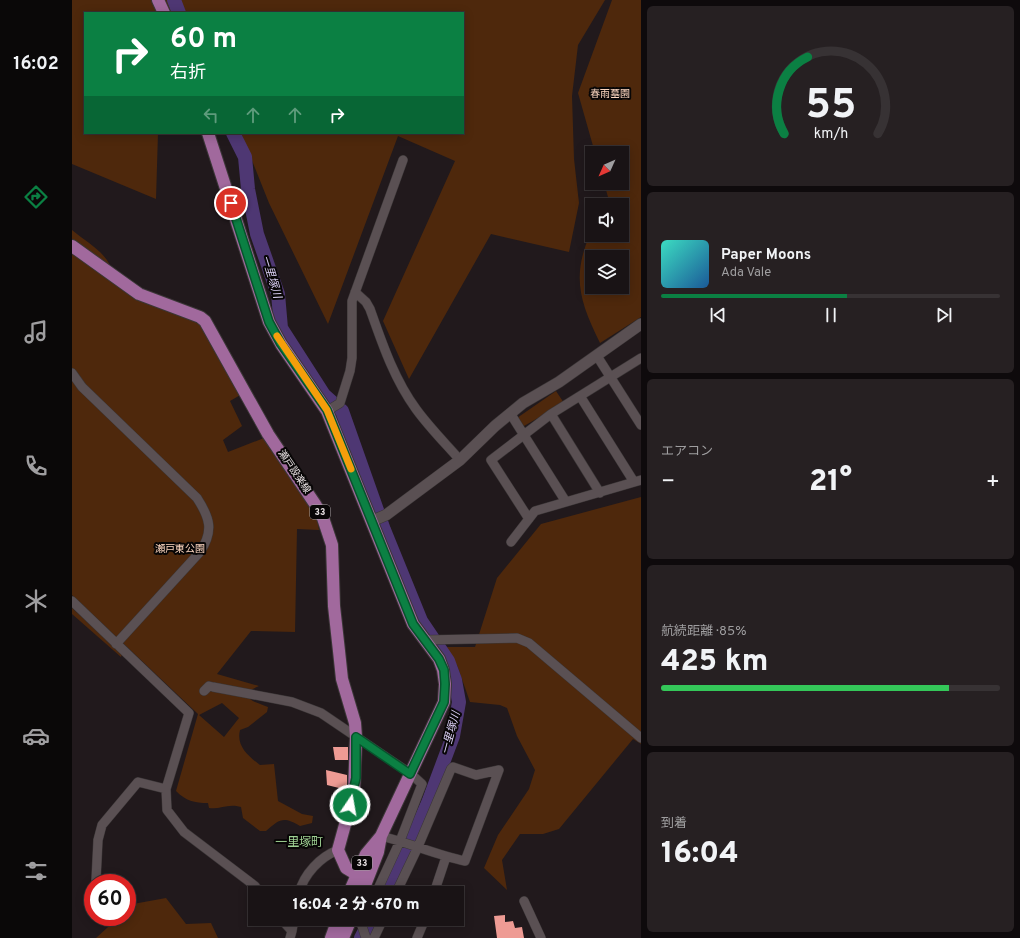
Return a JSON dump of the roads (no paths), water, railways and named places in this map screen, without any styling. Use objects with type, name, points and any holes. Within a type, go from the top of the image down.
[{"type":"main road","points":[[158,0],[164,12]]},
{"type":"main road","name":"33","points":[[208,134],[269,322],[285,350],[328,410],[413,624],[439,659],[444,670],[444,702],[380,836],[371,846],[356,874],[352,886]]},
{"type":"main road","name":"瀬戸設楽線","points":[[72,246],[139,294],[200,317],[205,321],[268,434],[324,518],[332,545],[334,606],[342,679],[355,723],[356,737],[354,792],[338,850]]},
{"type":"main road","name":"33","points":[[365,886],[378,852],[380,836]]},
{"type":"main road","name":"33","points":[[338,850],[346,868],[356,874]]},
{"type":"main road","points":[[331,938],[335,926]]},
{"type":"main road","points":[[342,938],[348,926]]},
{"type":"street","points":[[328,410],[340,403],[350,371],[353,341],[352,301],[383,219],[403,160]]},
{"type":"street","points":[[355,292],[366,302],[370,309],[392,367],[406,394],[416,409],[460,460]]},
{"type":"street","points":[[372,521],[386,515],[460,460],[510,413],[523,403],[559,382],[641,324]]},
{"type":"street","points":[[597,356],[641,425]]},
{"type":"street","points":[[529,519],[491,460],[551,414],[610,378],[639,363]]},
{"type":"street","points":[[72,373],[87,392],[197,498],[205,510],[209,521],[208,537],[200,552],[116,644]]},
{"type":"street","points":[[511,542],[535,511],[638,481],[580,396]]},
{"type":"street","points":[[510,413],[566,502]]},
{"type":"street","points":[[551,414],[600,493]]},
{"type":"street","points":[[72,601],[189,713],[166,789],[167,810],[184,832],[254,886]]},
{"type":"street","points":[[425,640],[436,638],[517,638],[530,643],[641,738]]},
{"type":"street","points":[[204,691],[209,686],[213,686],[294,703],[325,716],[350,735],[356,737],[410,774],[422,784],[402,841],[380,886]]},
{"type":"street","points":[[380,836],[402,841],[416,848],[446,857],[465,861],[499,770],[476,775],[453,767],[451,769],[416,848],[399,886]]},
{"type":"street","points":[[96,874],[98,840],[102,825],[138,782],[166,789]]},
{"type":"street","points":[[302,886],[305,878],[310,872],[329,854],[338,850]]},
{"type":"street","points":[[436,886],[446,857]]},
{"type":"street","points":[[524,901],[541,938]]},
{"type":"street","points":[[364,926],[366,938]]},
{"type":"street","points":[[374,938],[380,926]]},
{"type":"street","points":[[417,938],[422,926]]},
{"type":"waterway","name":"一里塚川","points":[[174,0],[179,12]]},
{"type":"waterway","name":"一里塚川","points":[[234,134],[245,157],[248,189],[257,234],[278,294],[281,328],[324,395],[342,411],[384,530],[421,621],[448,661],[455,680],[459,702],[453,736],[428,803],[389,886]]},
{"type":"waterway","name":"一里塚川","points":[[361,938],[367,926]]},
{"type":"district","name":"一里塚町","points":[[299,843]]},
{"type":"park label","name":"春雨墓園","points":[[610,94]]},
{"type":"park label","name":"瀬戸東公園","points":[[180,549]]}]
